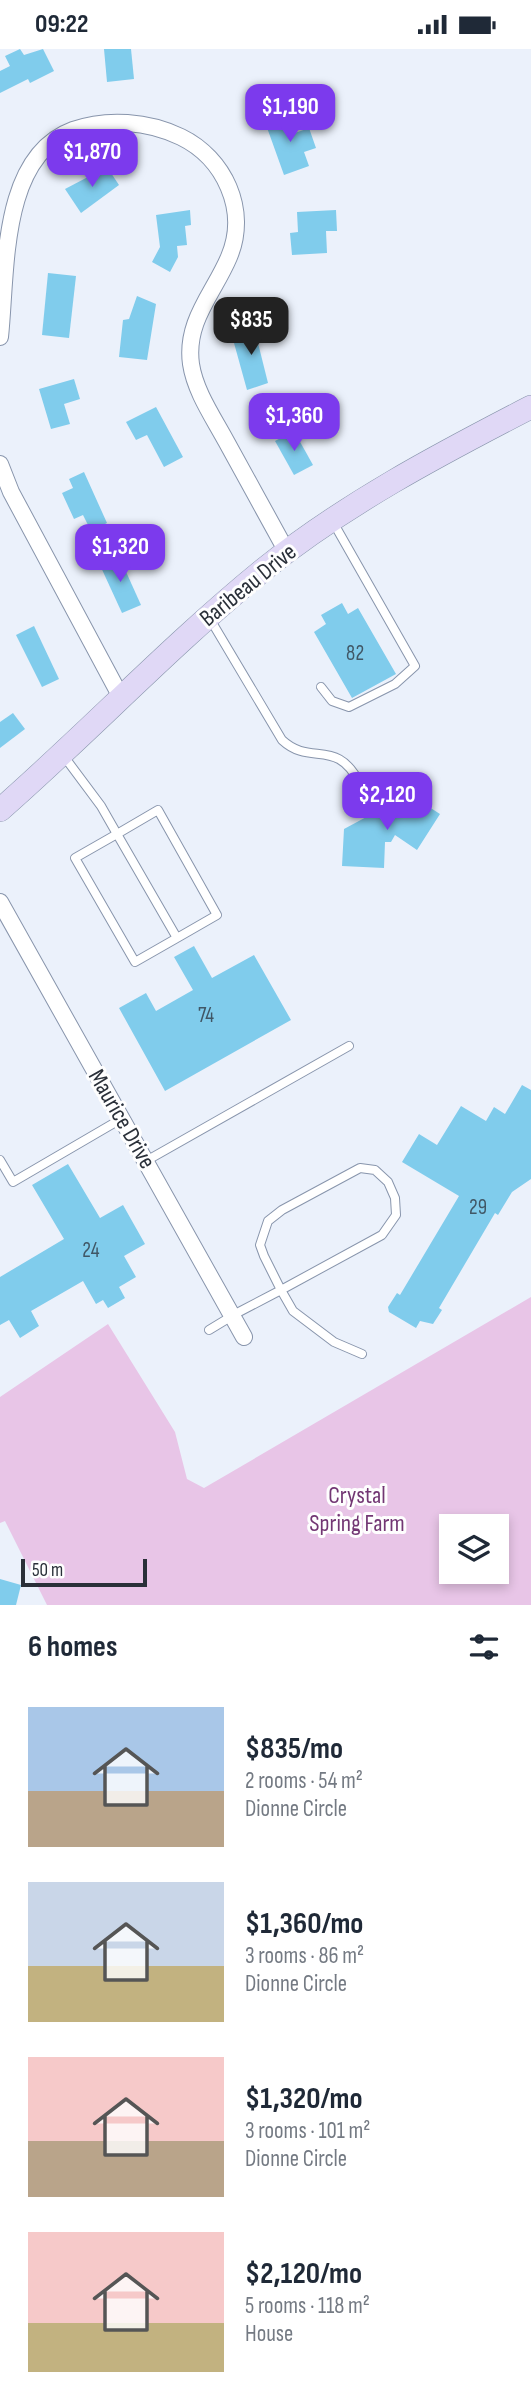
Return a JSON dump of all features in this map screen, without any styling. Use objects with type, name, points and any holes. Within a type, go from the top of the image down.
[{"type":"street","points":[[0,337],[13,211],[20,181],[38,152],[69,132],[106,123],[159,129],[203,151],[229,186],[235,227],[230,256],[196,316],[190,349],[193,372],[215,421],[287,552]]},
{"type":"street","name":"Baribeau Drive","points":[[0,810],[63,755],[208,616],[287,552],[427,460],[531,407]]},
{"type":"street","points":[[0,464],[11,492],[122,699]]},
{"type":"street","name":"Maurice Drive","points":[[0,902],[244,1337]]},
{"type":"lane","points":[[321,687],[332,701],[349,707],[395,684],[415,666],[333,521]]},
{"type":"lane","points":[[208,616],[282,740],[298,750],[334,755],[346,761],[360,784]]},
{"type":"lane","points":[[63,755],[101,806],[177,938]]},
{"type":"lane","points":[[158,810],[217,915],[135,962],[75,858],[117,834],[158,810]]},
{"type":"lane","points":[[146,1161],[349,1046]]},
{"type":"lane","points":[[0,1160],[13,1182],[121,1119]]},
{"type":"lane","points":[[209,1330],[232,1316],[281,1290],[383,1235],[396,1216],[395,1198],[388,1182],[375,1170],[360,1167],[268,1221],[260,1245],[281,1290],[293,1311],[316,1330],[362,1354]]},
{"type":"green space","name":"Crystal Spring Farm","points":[[531,1297],[531,1605],[47,1605],[5,1521],[0,1523],[0,1397],[108,1324],[175,1432],[187,1479],[204,1488]]},
{"type":"building","points":[[20,49],[24,55],[43,49],[54,71],[30,83],[28,79],[0,93],[0,71],[10,66],[5,56]]},
{"type":"building","points":[[104,49],[131,49],[134,79],[107,82]]},
{"type":"building","points":[[288,114],[295,133],[309,128],[316,148],[304,152],[309,166],[284,175],[265,122]]},
{"type":"building","points":[[107,167],[119,185],[81,213],[65,189]]},
{"type":"building","points":[[190,210],[191,225],[185,226],[187,245],[177,246],[178,257],[170,272],[152,262],[160,247],[156,215]]},
{"type":"building","points":[[336,210],[337,231],[326,231],[327,253],[292,255],[290,233],[298,232],[297,212]]},
{"type":"building","points":[[48,273],[76,276],[69,338],[42,335]]},
{"type":"building","points":[[137,296],[156,304],[147,360],[119,357],[123,320],[129,319]]},
{"type":"building","points":[[242,321],[256,322],[256,335],[268,383],[247,390],[234,343],[241,340]]},
{"type":"building","points":[[74,379],[80,399],[64,404],[70,424],[51,429],[39,389]]},
{"type":"building","points":[[156,407],[183,457],[164,467],[147,435],[136,440],[126,422]]},
{"type":"building","points":[[294,431],[313,465],[294,475],[275,441]]},
{"type":"building","points":[[84,472],[107,523],[91,531],[83,515],[74,519],[62,493],[73,488],[69,479]]},
{"type":"building","points":[[118,554],[141,605],[122,613],[99,563]]},
{"type":"building","points":[[342,603],[348,614],[358,608],[396,674],[352,698],[314,632],[326,624],[321,615]]},
{"type":"building","points":[[34,626],[59,679],[42,687],[16,635]]},
{"type":"building","points":[[13,713],[25,729],[0,748],[0,722]]},
{"type":"building","points":[[404,791],[440,814],[417,850],[395,835],[391,842],[385,842],[384,868],[342,866],[344,829],[398,800]]},
{"type":"building","points":[[194,946],[212,978],[254,955],[291,1020],[165,1091],[119,1008],[146,993],[156,1011],[193,990],[174,957]]},
{"type":"building","points":[[522,1085],[531,1090],[531,1179],[512,1192],[498,1215],[495,1213],[439,1308],[442,1310],[433,1324],[420,1321],[416,1328],[389,1312],[388,1307],[397,1293],[400,1295],[459,1196],[402,1162],[419,1134],[437,1145],[461,1106],[486,1121],[494,1107],[505,1114]]},
{"type":"building","points":[[68,1164],[100,1218],[123,1205],[145,1244],[124,1256],[136,1277],[119,1287],[125,1298],[108,1308],[103,1300],[96,1304],[83,1281],[31,1311],[39,1326],[20,1338],[9,1320],[0,1325],[0,1277],[64,1239],[32,1185]]},
{"type":"building","points":[[0,1579],[21,1585],[16,1605],[0,1605]]}]
